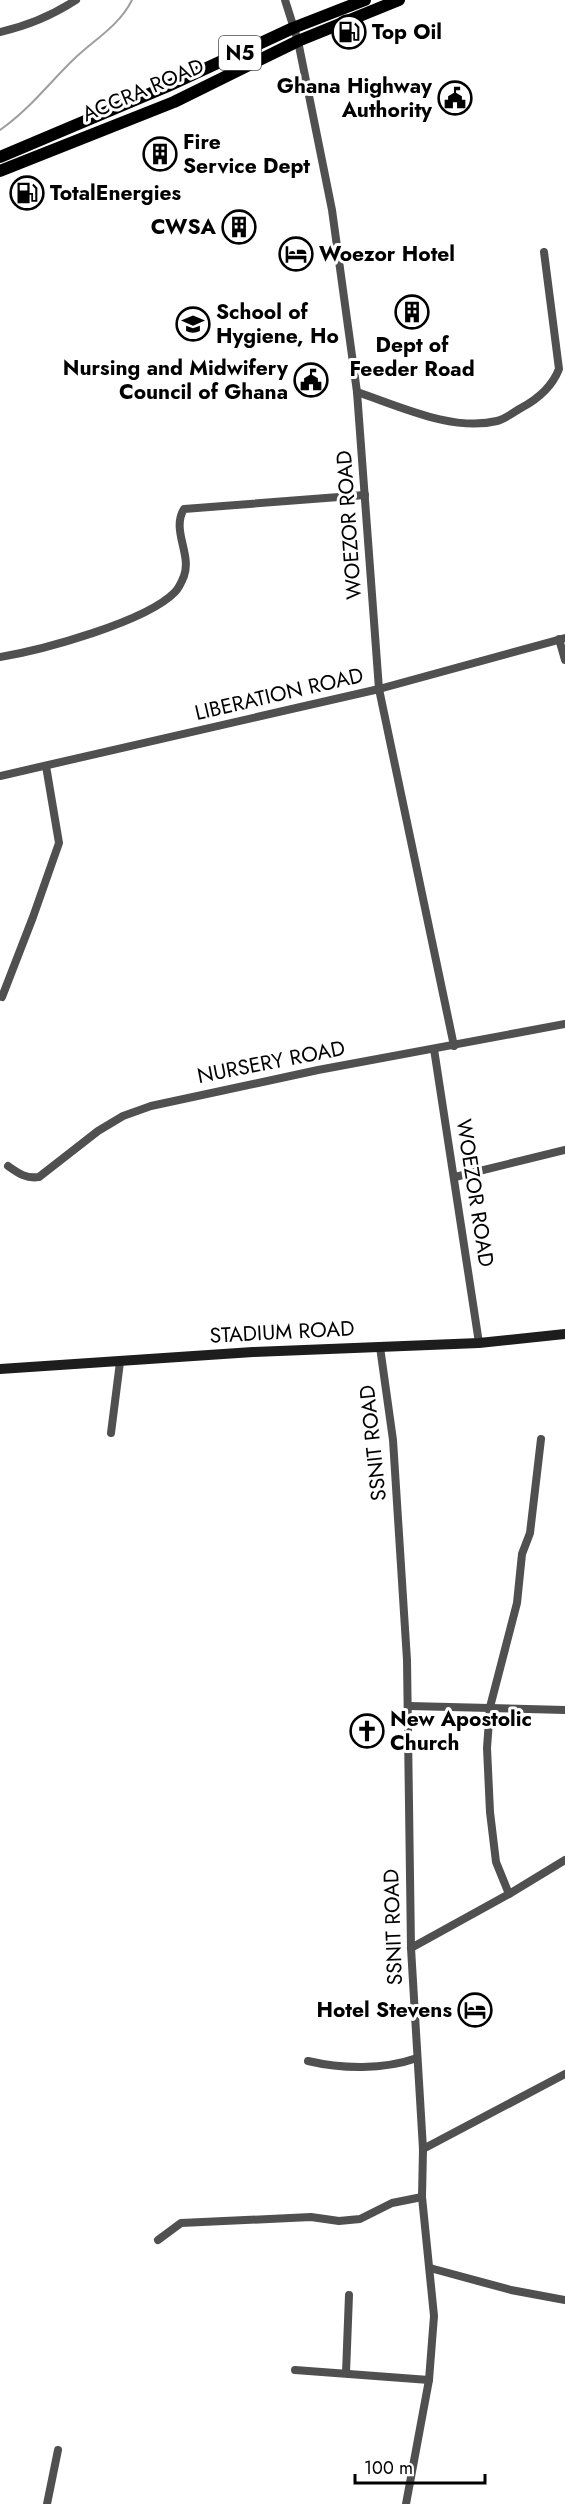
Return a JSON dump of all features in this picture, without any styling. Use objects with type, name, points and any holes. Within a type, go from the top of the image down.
[{"type":"main road","name":"ACCRA ROAD","points":[[0,157],[168,86],[293,28],[365,0]]},
{"type":"main road","name":"ACCRA ROAD","points":[[0,171],[174,102],[298,41],[399,0]]},
{"type":"main road","name":"STADIUM ROAD","points":[[0,1369],[253,1352],[479,1343],[565,1334]]},
{"type":"street","points":[[0,32],[22,27],[60,11],[76,0]]},
{"type":"street","name":"WOEZOR ROAD","points":[[285,0],[298,41],[332,210],[357,392],[379,689],[454,1047]]},
{"type":"street","points":[[357,392],[450,422],[475,424],[498,420],[532,402],[555,380],[559,369],[544,252]]},
{"type":"street","points":[[0,657],[23,653],[124,622],[176,592],[185,574],[186,560],[180,534],[180,517],[184,509],[365,495]]},
{"type":"street","points":[[562,639],[565,660]]},
{"type":"street","name":"LIBERATION ROAD","points":[[0,776],[379,689],[562,639]]},
{"type":"street","points":[[2,997],[59,843],[46,766]]},
{"type":"street","name":"NURSERY ROAD","points":[[8,1166],[23,1176],[39,1177],[98,1131],[123,1116],[151,1106],[318,1070],[454,1047],[565,1024]]},
{"type":"street","name":"WOEZOR ROAD","points":[[434,1049],[479,1343]]},
{"type":"street","points":[[455,1177],[565,1150]]},
{"type":"street","name":"SSNIT ROAD","points":[[380,1347],[393,1440],[409,1706],[411,1948],[423,2149],[422,2197],[434,2316],[429,2380],[406,2504]]},
{"type":"street","points":[[111,1433],[120,1362]]},
{"type":"street","points":[[509,1894],[496,1862],[490,1812],[488,1748],[490,1707],[518,1604],[522,1554],[530,1533],[541,1439]]},
{"type":"street","points":[[409,1706],[565,1710]]},
{"type":"street","points":[[411,1948],[565,1860]]},
{"type":"street","points":[[308,2061],[348,2067],[404,2062],[417,2058]]},
{"type":"street","points":[[423,2149],[565,2074]]},
{"type":"street","points":[[158,2240],[181,2223],[311,2217],[339,2221],[360,2219],[392,2203],[422,2197]]},
{"type":"street","points":[[430,2268],[511,2290],[565,2300]]},
{"type":"street","points":[[346,2373],[348,2295]]},
{"type":"street","points":[[295,2370],[429,2380]]},
{"type":"street","points":[[47,2504],[58,2450]]},
{"type":"waterway","points":[[0,130],[20,114],[74,59],[113,25],[132,0]]},
{"type":"place","name":"Top Oil","points":[[349,32]]},
{"type":"place","name":"Ghana Highway Authority","points":[[455,98]]},
{"type":"place","name":"Fire Service Dept","points":[[160,154]]},
{"type":"place","name":"TotalEnergies","points":[[27,193]]},
{"type":"place","name":"CWSA","points":[[239,227]]},
{"type":"place","name":"Woezor Hotel","points":[[296,254]]},
{"type":"place","name":"Dept of Feeder Road","points":[[412,312]]},
{"type":"place","name":"School of Hygiene, Ho","points":[[193,324]]},
{"type":"place","name":"Nursing and Midwifery Council of Ghana","points":[[311,380]]},
{"type":"place","name":"New Apostolic Church","points":[[367,1731]]},
{"type":"place","name":"Hotel Stevens","points":[[475,2010]]}]
